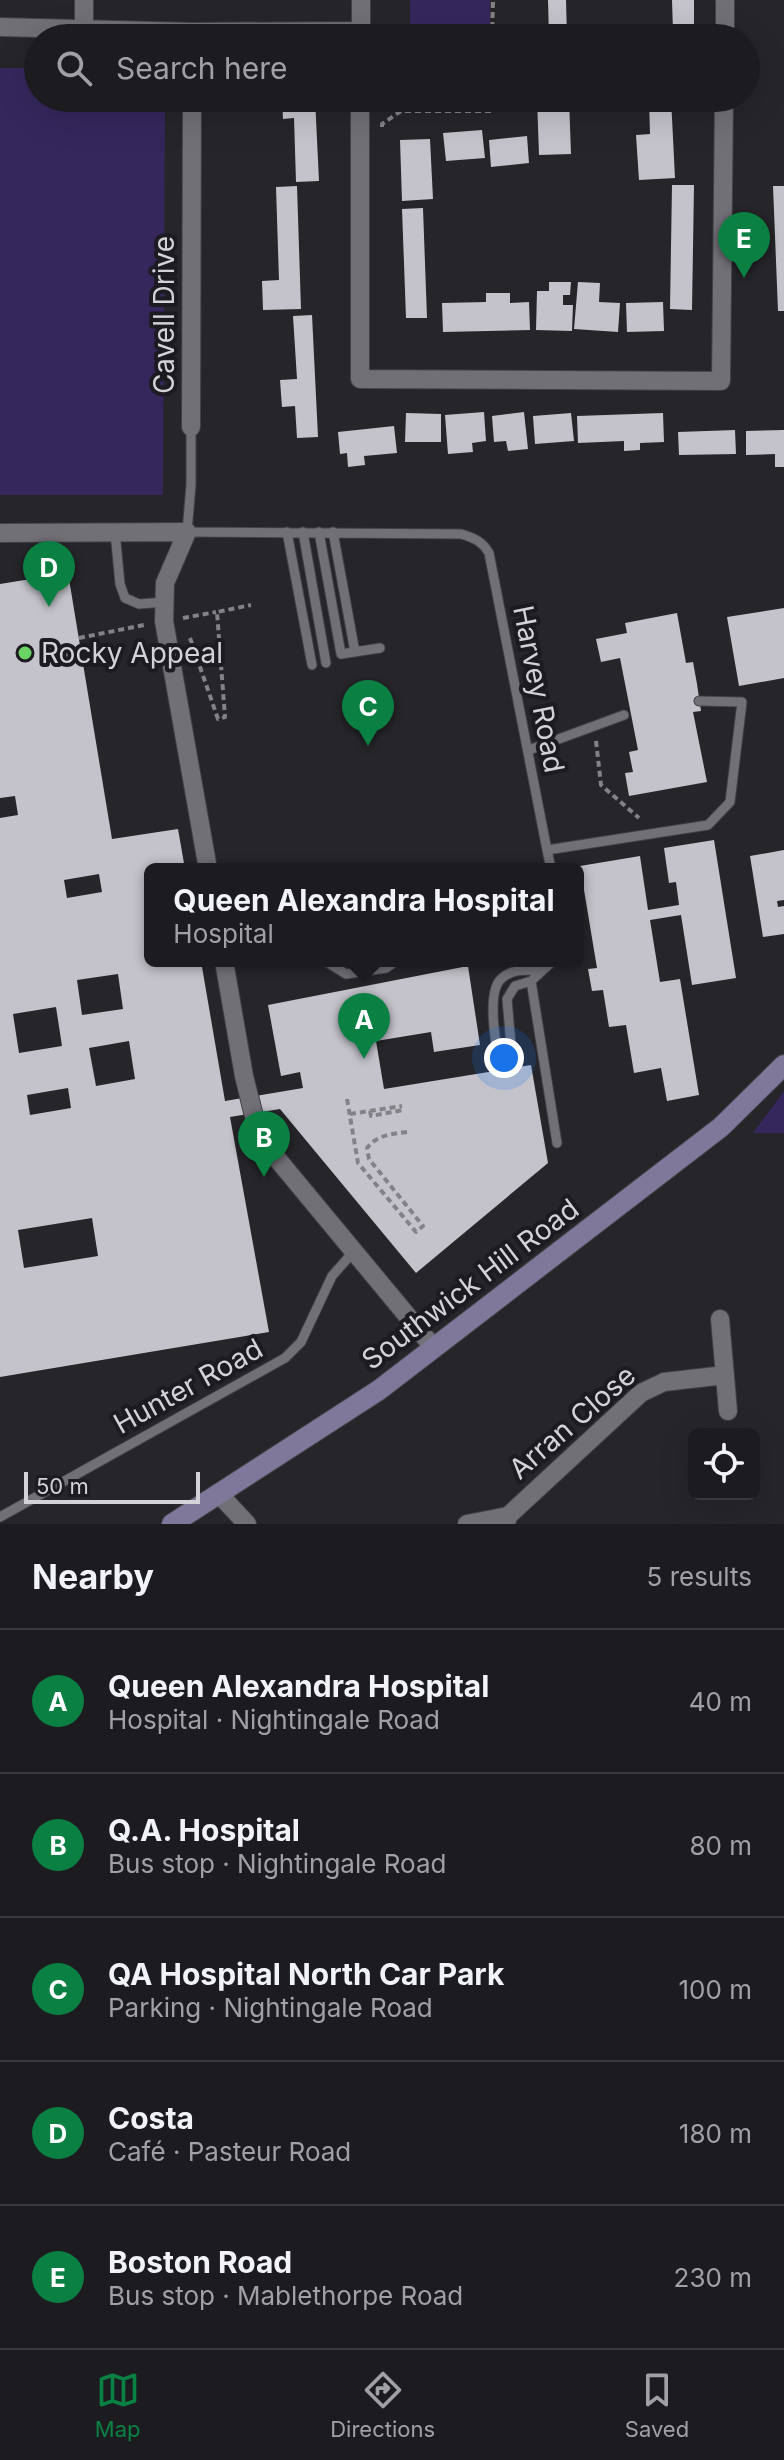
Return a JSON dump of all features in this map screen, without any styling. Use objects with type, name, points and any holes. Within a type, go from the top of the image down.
[{"type":"main road","name":"Southwick Hill Road","points":[[172,1524],[379,1390],[721,1127],[784,1065]]},
{"type":"street","points":[[84,0],[84,24]]},
{"type":"street","points":[[361,0],[361,24]]},
{"type":"street","points":[[725,0],[725,24]]},
{"type":"street","points":[[0,27],[24,27]]},
{"type":"street","name":"Cavell Drive","points":[[191,427],[192,112]]},
{"type":"street","points":[[360,112],[360,379],[721,381],[724,112]]},
{"type":"street","points":[[0,533],[187,532],[165,583],[164,621],[207,863]]},
{"type":"street","points":[[225,967],[244,1076],[257,1128],[274,1155],[434,1348]]},
{"type":"street","points":[[720,1319],[728,1411]]},
{"type":"street","name":"Arran Close","points":[[467,1524],[507,1520],[641,1393],[664,1382],[725,1375]]},
{"type":"street","points":[[218,1493],[247,1524]]},
{"type":"lane","name":"Cavell Drive","points":[[187,532],[191,427]]},
{"type":"lane","points":[[115,532],[120,584],[125,598],[139,604],[165,602]]},
{"type":"lane","name":"Harvey Road","points":[[187,532],[461,534],[485,546],[489,553],[550,863]]},
{"type":"lane","points":[[287,532],[312,665]]},
{"type":"lane","points":[[303,532],[326,663]]},
{"type":"lane","points":[[319,532],[341,654],[380,648]]},
{"type":"lane","points":[[333,532],[355,652]]},
{"type":"lane","points":[[547,850],[708,825],[730,802],[742,702],[699,701]]},
{"type":"lane","points":[[529,750],[624,715]]},
{"type":"lane","points":[[335,967],[346,974],[387,967]]},
{"type":"lane","points":[[513,1068],[507,999],[515,986],[531,981],[546,967]]},
{"type":"lane","points":[[500,1070],[493,997],[500,980],[519,969],[543,970]]},
{"type":"lane","points":[[531,981],[557,1143]]},
{"type":"lane","name":"Hunter Road","points":[[0,1517],[285,1358],[301,1342],[332,1276],[355,1250]]},
{"type":"path","points":[[492,24],[493,0]]},
{"type":"path","points":[[382,140],[382,124],[400,112]]},
{"type":"path","points":[[183,618],[217,612]]},
{"type":"path","points":[[594,726],[601,785],[656,832]]},
{"type":"path","points":[[347,1099],[358,1163],[416,1232],[423,1226],[369,1159],[367,1148],[372,1141],[385,1135],[407,1132]]},
{"type":"path","points":[[350,1114],[402,1108]]},
{"type":"shaded area","points":[[410,0],[490,0],[490,24],[410,24]]},
{"type":"shaded area","points":[[0,68],[24,68],[24,112],[165,112],[163,495],[0,495]]},
{"type":"shaded area","points":[[784,1091],[784,1133],[753,1133]]},
{"type":"building","points":[[548,0],[566,0],[567,24],[549,24]]},
{"type":"building","points":[[672,0],[694,0],[694,24],[673,24]]},
{"type":"building","points":[[283,112],[316,112],[319,181],[296,182],[294,118],[283,119]]},
{"type":"building","points":[[537,112],[570,112],[571,154],[539,155]]},
{"type":"building","points":[[649,112],[672,112],[675,178],[639,180],[636,135],[650,134]]},
{"type":"building","points":[[482,130],[485,158],[446,161],[443,133]]},
{"type":"building","points":[[527,136],[529,163],[491,167],[489,140]]},
{"type":"building","points":[[430,139],[433,199],[402,201],[400,140]]},
{"type":"building","points":[[672,185],[694,185],[692,310],[670,309]]},
{"type":"building","points":[[297,186],[301,309],[263,310],[262,281],[279,280],[276,187]]},
{"type":"building","points":[[773,186],[784,186],[784,311],[778,311]]},
{"type":"building","points":[[423,208],[427,318],[406,318],[402,209]]},
{"type":"building","points":[[549,282],[571,282],[570,295],[563,295],[563,305],[573,305],[572,331],[536,330],[537,291],[549,291]]},
{"type":"building","points":[[578,282],[600,283],[599,302],[620,303],[618,332],[574,329]]},
{"type":"building","points":[[486,293],[510,293],[510,303],[529,302],[530,330],[443,332],[442,303],[486,302]]},
{"type":"building","points":[[663,302],[664,331],[627,332],[626,303]]},
{"type":"building","points":[[312,315],[318,437],[297,438],[295,406],[282,407],[280,380],[297,379],[293,316]]},
{"type":"building","points":[[484,412],[486,441],[472,443],[473,452],[448,454],[445,415]]},
{"type":"building","points":[[524,412],[528,449],[508,451],[506,441],[494,442],[492,416]]},
{"type":"building","points":[[406,413],[441,414],[441,442],[405,442]]},
{"type":"building","points":[[571,413],[574,441],[535,444],[533,416]]},
{"type":"building","points":[[663,413],[664,442],[640,443],[640,450],[624,451],[624,441],[578,443],[577,416]]},
{"type":"building","points":[[394,426],[397,453],[364,456],[365,465],[348,467],[347,453],[340,454],[338,432]]},
{"type":"building","points":[[735,430],[736,454],[679,455],[678,432]]},
{"type":"building","points":[[784,430],[784,467],[775,467],[775,454],[746,455],[746,431]]},
{"type":"building","points":[[68,573],[112,839],[178,829],[184,863],[144,863],[144,967],[202,967],[225,1101],[303,1088],[300,1072],[281,1076],[268,1005],[468,967],[480,1045],[434,1052],[431,1032],[376,1041],[384,1089],[531,1065],[548,1163],[416,1273],[280,1109],[230,1117],[269,1332],[0,1377],[0,818],[18,815],[15,796],[0,798],[0,584]],"holes":[[[99,874],[102,892],[67,898],[64,880]],[[118,974],[123,1009],[82,1015],[77,980]],[[56,1007],[62,1046],[19,1053],[13,1014]],[[129,1041],[135,1079],[96,1086],[89,1048]],[[68,1088],[71,1108],[30,1115],[27,1095]],[[92,1218],[98,1256],[24,1268],[18,1230]]]},
{"type":"building","points":[[784,608],[784,678],[739,686],[727,617]]},
{"type":"building","points":[[677,613],[686,663],[693,662],[697,684],[701,711],[693,712],[707,782],[629,796],[625,773],[633,772],[629,752],[638,750],[620,658],[601,662],[596,639],[627,633],[625,623]]},
{"type":"building","points":[[714,840],[736,978],[692,985],[681,915],[650,920],[660,982],[680,979],[699,1095],[667,1101],[661,1068],[634,1073],[626,1025],[609,1027],[603,990],[592,991],[588,969],[597,968],[584,890],[584,865],[640,856],[648,910],[679,905],[676,882],[669,883],[664,848]]},
{"type":"building","points":[[784,850],[784,900],[777,901],[778,907],[784,906],[784,934],[763,937],[750,856]]},
{"type":"place","name":"Boston Road","points":[[744,278]]},
{"type":"place","name":"Costa","points":[[49,607]]},
{"type":"place","name":"Rocky Appeal","points":[[25,653]]},
{"type":"place","name":"QA Hospital North Car Park","points":[[368,746]]},
{"type":"place","name":"Queen Alexandra Hospital","points":[[364,1059]]},
{"type":"place","name":"Q.A. Hospital","points":[[264,1177]]}]
